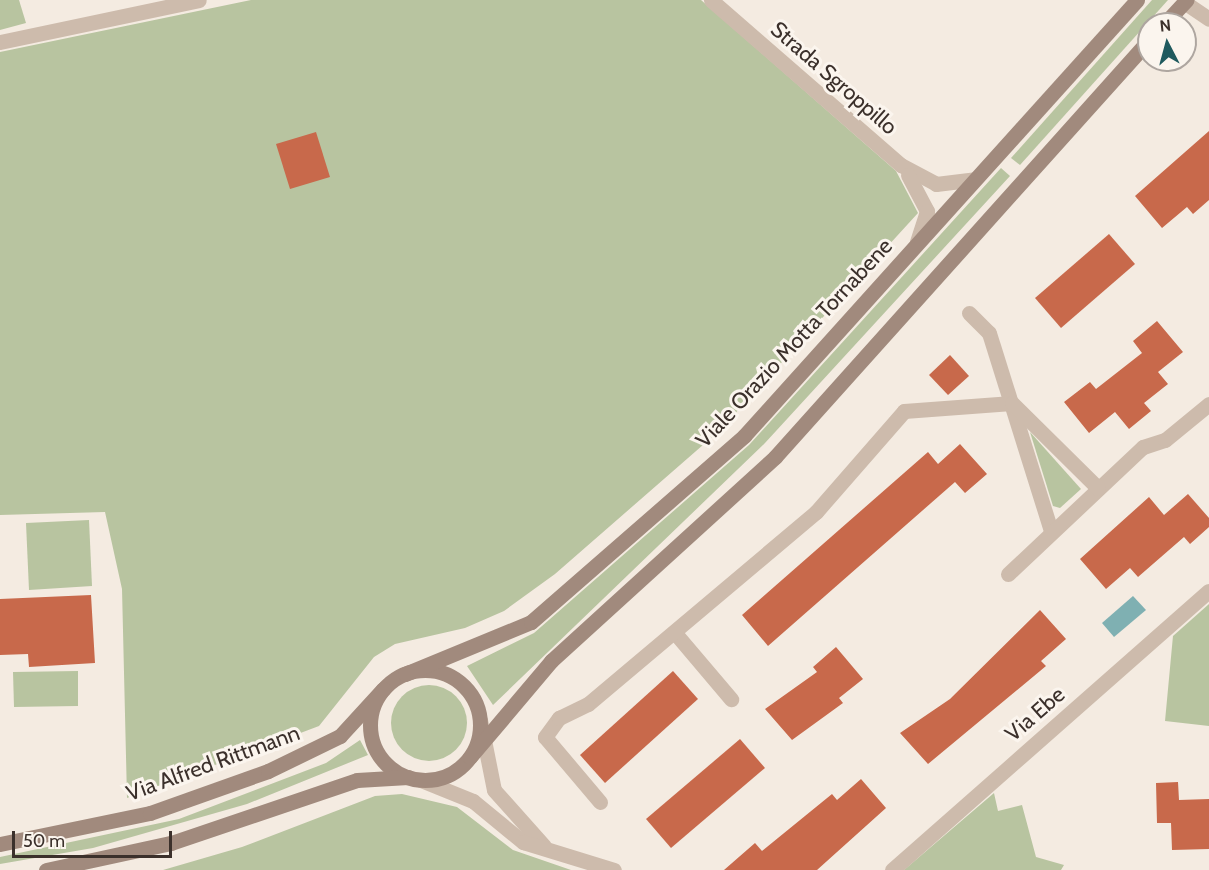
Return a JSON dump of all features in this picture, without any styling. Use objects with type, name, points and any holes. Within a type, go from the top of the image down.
[{"type":"main road","name":"Viale Orazio Motta Tornabene","points":[[405,674],[507,635],[578,584],[744,436],[1137,0]]},
{"type":"main road","points":[[45,870],[171,843],[357,780],[447,776],[484,743],[551,660],[775,457],[1137,53]]},
{"type":"main road","points":[[414,778],[382,760],[370,732],[375,702],[383,689],[405,674],[448,675],[471,693],[480,720],[470,757]]},
{"type":"main road","name":"Via Alfred Rittmann","points":[[0,844],[150,813],[268,771],[340,736],[383,689]]},
{"type":"street","points":[[0,42],[199,0]]},
{"type":"street","name":"Strada Sgroppillo","points":[[711,0],[901,165]]},
{"type":"street","points":[[1185,1],[1209,19]]},
{"type":"street","points":[[901,165],[936,184],[975,179]]},
{"type":"street","points":[[901,165],[927,211],[914,248]]},
{"type":"street","points":[[969,313],[989,333],[1051,531]]},
{"type":"street","points":[[600,802],[545,736],[559,718],[588,704],[816,512],[904,411],[1012,403],[1098,488]]},
{"type":"street","points":[[1008,574],[1051,531],[1143,447],[1165,440],[1209,404]]},
{"type":"street","name":"Via Ebe","points":[[892,870],[1209,591]]},
{"type":"street","points":[[675,633],[731,699]]},
{"type":"street","points":[[480,720],[494,790],[544,846]]},
{"type":"street","points":[[414,778],[472,801],[508,834],[614,870]]},
{"type":"green space","points":[[0,0],[19,0],[26,23],[0,30]]},
{"type":"green space","points":[[251,0],[701,0],[896,171],[918,213],[719,431],[555,574],[504,611],[465,628],[395,644],[374,657],[319,726],[127,798],[122,589],[105,512],[0,515],[0,52]]},
{"type":"green space","points":[[1152,0],[1168,0],[1157,12],[1141,12]]},
{"type":"green space","points":[[1137,17],[1137,35],[1020,165],[1011,158]]},
{"type":"green space","points":[[1001,168],[1010,176],[765,443],[493,705],[467,666],[534,633],[749,445]]},
{"type":"green space","points":[[1030,432],[1081,489],[1060,508],[1053,506]]},
{"type":"green space","points":[[89,520],[92,586],[29,590],[26,523]]},
{"type":"green space","points":[[1209,604],[1209,726],[1165,721],[1173,636]]},
{"type":"green space","points":[[78,671],[78,706],[14,707],[13,672]]},
{"type":"green space","points":[[422,685],[436,685],[450,691],[461,702],[467,716],[464,738],[456,750],[436,761],[422,761],[408,755],[397,744],[391,730],[391,716],[397,702],[408,691]]},
{"type":"green space","points":[[360,740],[368,755],[247,804],[93,848],[0,864],[0,857],[179,819],[326,763]]},
{"type":"green space","points":[[994,793],[998,811],[1022,805],[1036,857],[1064,865],[1061,870],[904,870]]},
{"type":"green space","points":[[402,794],[457,807],[513,850],[571,870],[163,870],[242,847],[375,796]]},
{"type":"water","points":[[1133,596],[1146,610],[1114,637],[1102,623]]},
{"type":"building","points":[[1209,131],[1209,200],[1193,214],[1187,207],[1162,228],[1135,196]]},
{"type":"building","points":[[316,132],[330,177],[290,189],[276,144]]},
{"type":"building","points":[[1109,234],[1135,264],[1061,328],[1035,298]]},
{"type":"building","points":[[1157,321],[1183,352],[1158,372],[1168,384],[1144,403],[1151,411],[1129,429],[1115,412],[1089,433],[1064,402],[1090,382],[1096,389],[1142,353],[1133,341]]},
{"type":"building","points":[[950,355],[969,376],[948,395],[929,375]]},
{"type":"building","points":[[960,444],[987,474],[965,493],[955,482],[768,646],[742,615],[928,452],[938,464]]},
{"type":"building","points":[[1188,494],[1209,518],[1209,527],[1190,544],[1184,537],[1138,577],[1130,568],[1106,589],[1080,559],[1149,497],[1164,515]]},
{"type":"building","points":[[91,595],[95,663],[29,667],[28,654],[0,655],[0,599]]},
{"type":"building","points":[[1040,610],[1066,639],[1041,661],[1046,666],[928,764],[900,733],[950,699]]},
{"type":"building","points":[[836,647],[863,679],[839,698],[843,703],[792,740],[765,709],[817,672],[813,667]]},
{"type":"building","points":[[673,671],[698,699],[605,783],[580,755]]},
{"type":"building","points":[[740,739],[765,768],[671,848],[646,819]]},
{"type":"building","points":[[861,779],[886,808],[817,870],[724,870],[755,843],[762,851],[832,794],[837,800]]},
{"type":"building","points":[[1178,782],[1179,800],[1209,799],[1209,849],[1172,850],[1171,823],[1157,823],[1156,783]]}]
